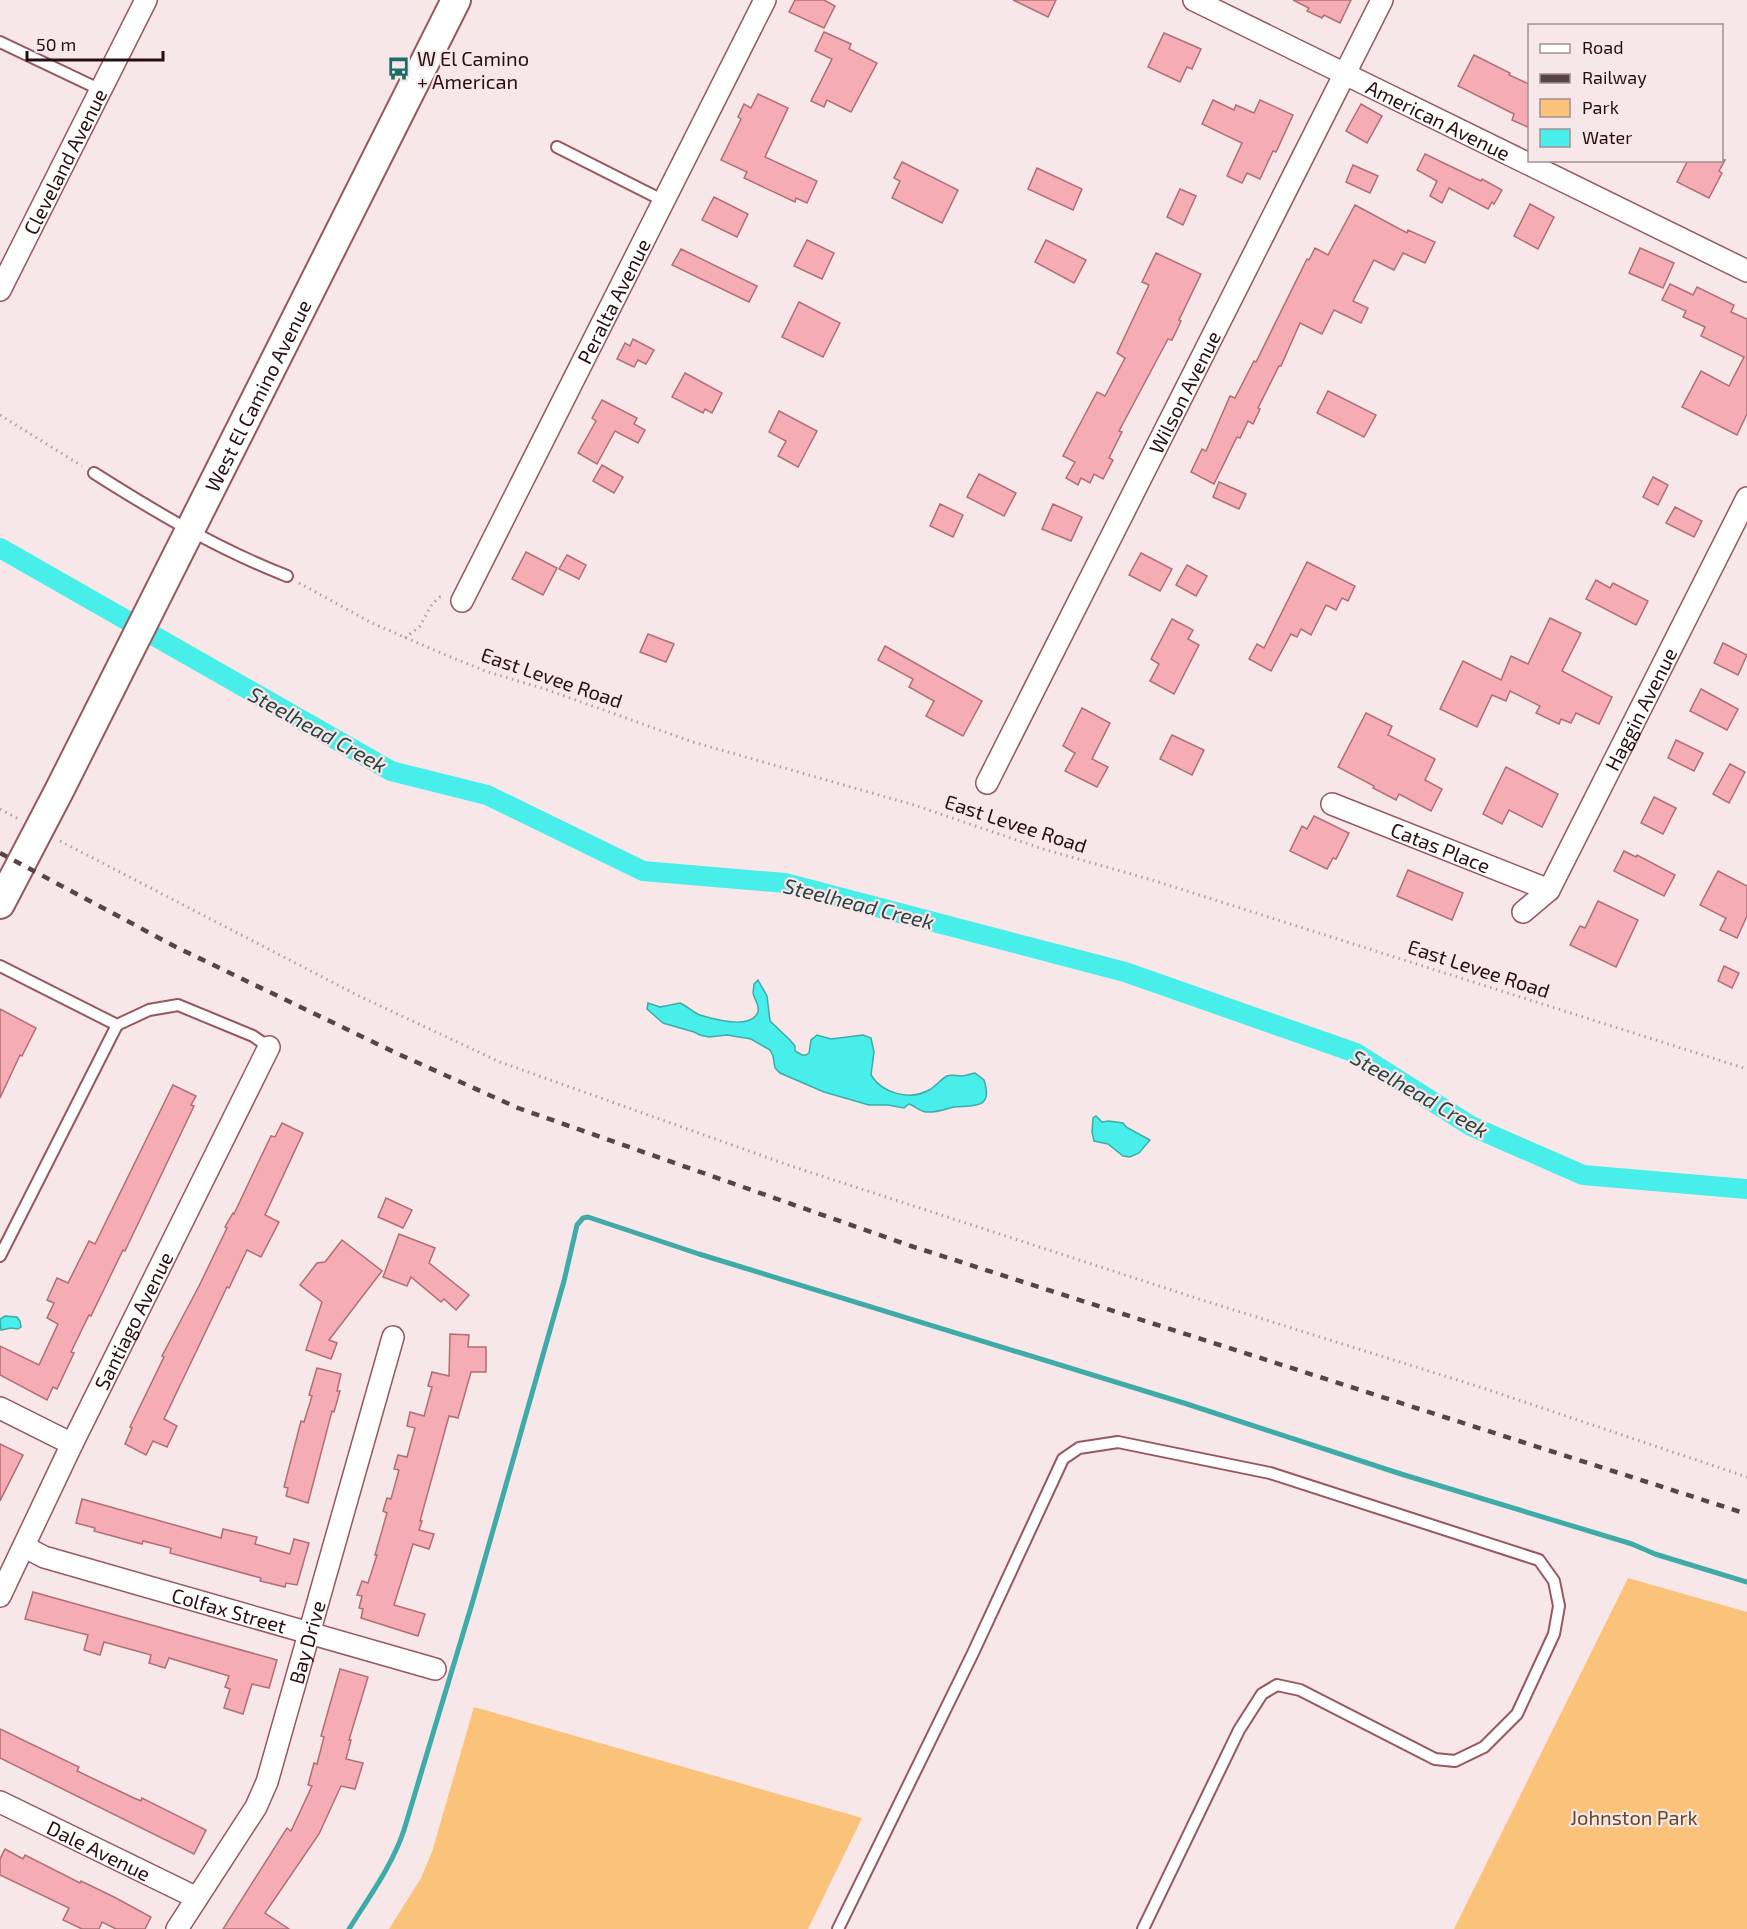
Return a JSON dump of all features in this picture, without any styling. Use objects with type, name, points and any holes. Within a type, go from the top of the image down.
[{"type":"main road","name":"West El Camino Avenue","points":[[0,904],[456,0]]},
{"type":"street","name":"Cleveland Avenue","points":[[0,290],[146,0]]},
{"type":"street","name":"Peralta Avenue","points":[[462,601],[765,0]]},
{"type":"street","name":"American Avenue","points":[[1194,0],[1747,271]]},
{"type":"street","name":"Wilson Avenue","points":[[987,783],[1382,0]]},
{"type":"street","name":"Haggin Avenue","points":[[1523,912],[1549,890],[1747,498]]},
{"type":"street","name":"Catas Place","points":[[1332,804],[1549,890]]},
{"type":"street","name":"Santiago Avenue","points":[[0,1596],[72,1444],[269,1047]]},
{"type":"street","name":"Bay Drive","points":[[177,1929],[262,1795],[311,1633],[393,1337]]},
{"type":"street","points":[[0,1408],[72,1444]]},
{"type":"street","name":"Colfax Street","points":[[25,1547],[44,1557],[435,1669]]},
{"type":"street","name":"Dale Avenue","points":[[0,1802],[197,1898]]},
{"type":"lane","points":[[0,42],[101,90]]},
{"type":"lane","points":[[557,147],[664,201]]},
{"type":"lane","points":[[94,473],[189,531],[245,560],[287,576]]},
{"type":"lane","points":[[0,966],[117,1025]]},
{"type":"lane","points":[[0,1256],[117,1025],[149,1010],[178,1005],[254,1036],[269,1047]]},
{"type":"lane","points":[[838,1929],[958,1684],[1063,1459],[1079,1448],[1118,1442],[1270,1473],[1539,1560],[1554,1581],[1559,1606],[1554,1634],[1517,1714],[1484,1747],[1455,1761],[1435,1759],[1300,1690],[1277,1685],[1262,1694],[1239,1730],[1143,1929]]},
{"type":"path","points":[[0,414],[94,473]]},
{"type":"path","name":"East Levee Road","points":[[287,576],[372,623],[488,672],[545,689],[693,742],[914,805],[1043,849],[1152,880],[1747,1069]]},
{"type":"path","points":[[405,638],[420,626],[432,604],[440,597],[462,601]]},
{"type":"path","points":[[0,809],[359,996],[500,1062],[791,1166],[1199,1299],[1484,1388],[1747,1477]]},
{"type":"green space","name":"Johnston Park","points":[[1628,1578],[1747,1612],[1747,1929],[1454,1929]]},
{"type":"green space","points":[[474,1707],[862,1818],[808,1929],[389,1929],[421,1878],[432,1852]]},
{"type":"water","points":[[758,980],[767,996],[770,1021],[795,1046],[795,1051],[802,1055],[809,1053],[811,1040],[817,1035],[831,1039],[863,1035],[871,1038],[874,1052],[871,1075],[889,1091],[913,1095],[931,1089],[947,1076],[975,1073],[984,1080],[986,1097],[984,1101],[980,1104],[930,1112],[921,1111],[909,1104],[904,1108],[869,1105],[824,1092],[780,1073],[775,1068],[770,1050],[751,1039],[727,1035],[709,1037],[700,1035],[663,1023],[647,1009],[648,1003],[660,1007],[680,1003],[698,1014],[714,1019],[731,1022],[748,1021],[758,1012],[753,993],[754,984]]},
{"type":"water","points":[[1096,1116],[1102,1122],[1123,1123],[1150,1140],[1139,1153],[1130,1157],[1123,1156],[1108,1144],[1094,1141],[1093,1118]]},
{"type":"water","points":[[5,1316],[17,1317],[21,1327],[1,1330],[0,1319]]},
{"type":"building","points":[[795,0],[824,0],[835,6],[824,28],[789,12]]},
{"type":"building","points":[[1013,0],[1056,0],[1048,17]]},
{"type":"building","points":[[1293,0],[1351,0],[1340,23],[1324,15],[1322,18],[1307,11],[1309,8]]},
{"type":"building","points":[[824,32],[851,44],[849,49],[877,63],[851,112],[827,100],[824,107],[811,101],[832,59],[815,51]]},
{"type":"building","points":[[1164,33],[1201,49],[1192,69],[1187,67],[1180,82],[1148,67]]},
{"type":"building","points":[[1474,55],[1528,84],[1528,127],[1512,120],[1514,114],[1458,86]]},
{"type":"building","points":[[758,94],[788,108],[765,157],[817,181],[807,203],[796,198],[795,202],[744,178],[747,172],[721,160],[741,119],[738,117],[744,104],[751,108]]},
{"type":"building","points":[[1213,100],[1234,110],[1236,105],[1254,113],[1260,100],[1293,115],[1276,152],[1273,151],[1260,179],[1247,173],[1242,183],[1227,176],[1242,143],[1202,124]]},
{"type":"building","points":[[1361,104],[1382,116],[1367,143],[1346,131]]},
{"type":"building","points":[[1425,154],[1502,190],[1494,204],[1492,202],[1488,209],[1449,188],[1442,203],[1430,196],[1437,181],[1417,170]]},
{"type":"building","points":[[1725,160],[1719,171],[1722,173],[1709,198],[1677,182],[1687,162],[1723,162]]},
{"type":"building","points":[[902,162],[958,190],[942,223],[892,198],[900,181],[894,178]]},
{"type":"building","points":[[1353,165],[1378,176],[1370,193],[1346,182]]},
{"type":"building","points":[[1037,168],[1082,189],[1073,210],[1028,189]]},
{"type":"building","points":[[1180,189],[1196,196],[1183,225],[1167,217]]},
{"type":"building","points":[[714,197],[748,214],[737,237],[702,220]]},
{"type":"building","points":[[1530,204],[1554,217],[1538,249],[1514,236]]},
{"type":"building","points":[[1355,205],[1407,233],[1408,230],[1435,242],[1425,263],[1403,253],[1394,270],[1374,260],[1353,301],[1368,308],[1361,323],[1334,310],[1322,334],[1300,323],[1281,366],[1258,408],[1260,409],[1253,424],[1248,421],[1240,438],[1237,437],[1214,484],[1191,472],[1202,449],[1206,451],[1230,396],[1235,398],[1254,361],[1256,362],[1307,259],[1309,260],[1315,248],[1328,255]]},
{"type":"building","points":[[807,240],[834,253],[822,279],[794,266]]},
{"type":"building","points":[[1046,240],[1086,260],[1074,283],[1035,262]]},
{"type":"building","points":[[1640,248],[1674,263],[1663,288],[1629,273]]},
{"type":"building","points":[[681,249],[757,286],[749,302],[672,265]]},
{"type":"building","points":[[1156,253],[1201,274],[1172,340],[1168,339],[1119,431],[1122,432],[1109,458],[1113,460],[1103,479],[1094,474],[1090,483],[1081,478],[1078,485],[1066,478],[1075,462],[1063,456],[1097,392],[1105,396],[1125,358],[1117,353],[1149,285],[1142,282]]},
{"type":"building","points":[[1670,284],[1693,295],[1697,287],[1734,305],[1731,312],[1747,319],[1747,414],[1737,435],[1682,407],[1701,371],[1729,386],[1744,357],[1701,336],[1705,327],[1683,317],[1686,311],[1662,300]]},
{"type":"building","points":[[799,302],[840,323],[823,357],[782,337]]},
{"type":"building","points":[[633,339],[654,350],[646,364],[638,360],[634,367],[617,359],[625,343],[630,346]]},
{"type":"building","points":[[685,373],[722,393],[712,413],[705,409],[703,413],[672,397]]},
{"type":"building","points":[[1328,391],[1376,415],[1364,437],[1317,413]]},
{"type":"building","points":[[602,400],[637,418],[634,424],[645,430],[638,443],[615,431],[597,464],[578,453],[596,421],[592,418]]},
{"type":"building","points":[[779,411],[817,431],[798,467],[778,456],[786,441],[769,432]]},
{"type":"building","points":[[602,465],[623,477],[614,493],[593,481]]},
{"type":"building","points":[[979,474],[1016,493],[1004,516],[967,497]]},
{"type":"building","points":[[1653,477],[1668,485],[1658,505],[1643,497]]},
{"type":"building","points":[[1219,482],[1246,494],[1239,509],[1213,497]]},
{"type":"building","points":[[940,504],[963,515],[953,537],[930,526]]},
{"type":"building","points":[[1053,504],[1082,517],[1071,541],[1042,529]]},
{"type":"building","points":[[1675,507],[1702,521],[1694,537],[1666,523]]},
{"type":"building","points":[[526,552],[557,568],[543,595],[512,579]]},
{"type":"building","points":[[1141,553],[1172,569],[1160,591],[1129,575]]},
{"type":"building","points":[[567,555],[586,565],[579,579],[559,569]]},
{"type":"building","points":[[1307,562],[1355,586],[1348,601],[1342,598],[1336,610],[1326,605],[1311,635],[1301,629],[1297,637],[1291,634],[1271,671],[1249,659],[1257,644],[1264,648]]},
{"type":"building","points":[[1187,565],[1207,576],[1196,596],[1176,585]]},
{"type":"building","points":[[1596,580],[1610,588],[1613,583],[1648,601],[1636,625],[1586,599]]},
{"type":"building","points":[[1550,618],[1581,633],[1562,671],[1612,697],[1599,724],[1576,713],[1571,723],[1561,719],[1559,724],[1536,713],[1540,706],[1510,691],[1506,701],[1492,695],[1477,727],[1440,709],[1463,661],[1501,680],[1511,656],[1528,664]]},
{"type":"building","points":[[1172,619],[1193,630],[1188,639],[1199,645],[1174,694],[1150,681],[1159,664],[1151,659]]},
{"type":"building","points":[[648,634],[674,644],[666,662],[640,652]]},
{"type":"building","points":[[1723,643],[1747,655],[1738,675],[1714,663]]},
{"type":"building","points":[[885,646],[982,701],[963,736],[926,716],[934,701],[909,687],[913,679],[878,660]]},
{"type":"building","points":[[1701,689],[1738,709],[1727,730],[1690,711]]},
{"type":"building","points":[[1082,708],[1110,723],[1092,759],[1108,767],[1097,787],[1065,771],[1075,753],[1063,746]]},
{"type":"building","points":[[1366,713],[1392,726],[1388,735],[1435,759],[1425,780],[1442,789],[1431,811],[1399,794],[1396,800],[1338,767]]},
{"type":"building","points":[[1172,735],[1204,750],[1192,775],[1160,759]]},
{"type":"building","points":[[1676,740],[1703,753],[1694,771],[1668,758]]},
{"type":"building","points":[[1730,764],[1745,772],[1729,803],[1713,794]]},
{"type":"building","points":[[1506,767],[1558,794],[1542,827],[1509,810],[1502,824],[1483,814]]},
{"type":"building","points":[[1654,797],[1676,808],[1663,834],[1641,823]]},
{"type":"building","points":[[1314,816],[1349,833],[1336,859],[1333,858],[1327,869],[1290,851],[1302,826],[1307,829]]},
{"type":"building","points":[[1624,851],[1636,857],[1637,855],[1675,875],[1664,896],[1614,871]]},
{"type":"building","points":[[1408,870],[1463,893],[1452,920],[1397,896]]},
{"type":"building","points":[[1718,871],[1747,886],[1747,916],[1737,938],[1720,930],[1726,918],[1700,905]]},
{"type":"building","points":[[1598,901],[1638,920],[1616,967],[1570,945],[1580,926],[1585,928]]},
{"type":"building","points":[[1724,966],[1739,973],[1732,988],[1718,981]]},
{"type":"building","points":[[0,1009],[36,1028],[22,1056],[20,1055],[0,1098]]},
{"type":"building","points":[[173,1085],[196,1096],[191,1105],[194,1106],[125,1251],[123,1250],[71,1352],[74,1353],[57,1389],[53,1387],[47,1400],[0,1375],[0,1346],[39,1365],[58,1324],[47,1318],[54,1303],[47,1300],[57,1278],[68,1283],[89,1241],[95,1244]]},
{"type":"building","points":[[282,1123],[303,1133],[265,1215],[279,1222],[261,1257],[247,1250],[229,1288],[227,1287],[164,1419],[177,1426],[167,1447],[153,1441],[146,1455],[125,1444],[132,1428],[130,1427],[164,1357],[162,1356],[227,1228],[225,1227],[234,1214],[271,1136],[275,1137]]},
{"type":"building","points":[[386,1198],[412,1210],[403,1228],[378,1217]]},
{"type":"building","points":[[399,1234],[435,1248],[429,1263],[469,1295],[456,1310],[444,1299],[441,1302],[411,1277],[407,1286],[383,1277]]},
{"type":"building","points":[[342,1240],[382,1271],[329,1340],[337,1343],[331,1359],[306,1350],[322,1302],[300,1285],[317,1263],[325,1262]]},
{"type":"building","points":[[450,1334],[469,1335],[468,1347],[486,1347],[486,1372],[471,1372],[458,1418],[449,1416],[420,1521],[422,1521],[419,1530],[434,1534],[429,1549],[413,1544],[394,1605],[425,1614],[418,1636],[361,1618],[363,1609],[359,1608],[362,1596],[357,1595],[362,1581],[368,1583],[377,1555],[375,1555],[387,1513],[383,1511],[387,1498],[391,1499],[399,1470],[394,1469],[398,1455],[407,1457],[415,1428],[407,1426],[410,1412],[424,1416],[432,1387],[428,1386],[432,1372],[449,1376]]},
{"type":"building","points":[[317,1368],[341,1374],[337,1391],[340,1391],[334,1412],[332,1411],[308,1503],[286,1496],[288,1488],[284,1487],[301,1421],[304,1422],[312,1396],[309,1395]]},
{"type":"building","points":[[0,1444],[23,1455],[0,1501]]},
{"type":"building","points":[[82,1499],[221,1538],[223,1529],[257,1537],[255,1544],[290,1554],[294,1539],[309,1543],[297,1585],[286,1583],[285,1587],[260,1581],[261,1578],[170,1553],[171,1548],[143,1541],[142,1544],[94,1531],[95,1528],[76,1523]]},
{"type":"building","points":[[33,1592],[277,1660],[269,1688],[252,1684],[243,1714],[224,1708],[230,1689],[225,1687],[229,1676],[169,1658],[165,1668],[149,1663],[151,1655],[104,1642],[100,1655],[84,1650],[88,1635],[25,1619]]},
{"type":"building","points":[[340,1669],[368,1677],[349,1740],[351,1740],[346,1759],[363,1763],[355,1789],[341,1786],[319,1834],[265,1913],[289,1929],[223,1929],[287,1828],[291,1831],[312,1786],[308,1785],[314,1763],[317,1764],[324,1737],[321,1736]]},
{"type":"building","points":[[0,1729],[79,1767],[77,1771],[141,1801],[142,1798],[206,1830],[194,1854],[0,1758]]},
{"type":"building","points":[[5,1849],[23,1859],[25,1855],[80,1883],[81,1881],[151,1917],[145,1929],[116,1929],[102,1922],[99,1929],[82,1929],[63,1920],[69,1908],[0,1875],[0,1859]]},
{"type":"waterway","name":"Steelhead Creek","points":[[0,548],[391,771],[487,795],[643,871],[785,883],[1125,972],[1356,1053],[1471,1126],[1583,1175],[1747,1189]]},
{"type":"waterway","points":[[349,1929],[387,1869],[404,1830],[474,1597],[564,1281],[577,1225],[583,1218],[588,1217],[699,1254],[1187,1404],[1401,1474],[1632,1544],[1655,1554],[1747,1582]]},
{"type":"railway","points":[[0,853],[176,947],[394,1052],[518,1108],[911,1246],[1747,1514]]},
{"type":"place","name":"W El Camino + American","points":[[399,69]]}]
